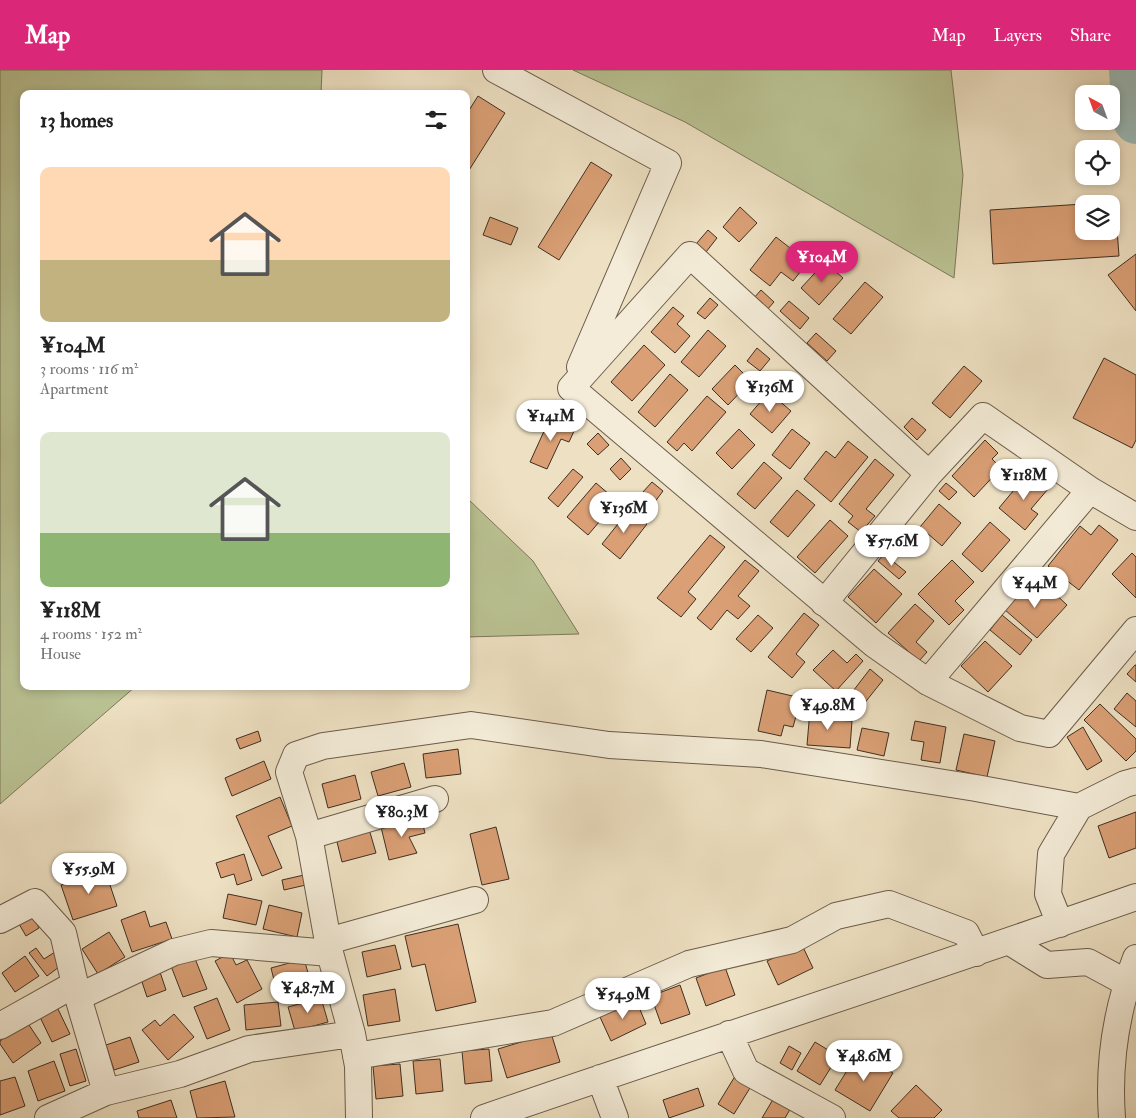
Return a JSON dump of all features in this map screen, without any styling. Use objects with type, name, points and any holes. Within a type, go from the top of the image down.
[{"type":"street","points":[[496,70],[668,163],[571,388]]},
{"type":"street","points":[[571,388],[690,255],[929,474]]},
{"type":"street","points":[[571,388],[874,644],[928,682],[1020,728],[1049,734],[1136,630]]},
{"type":"street","points":[[824,603],[929,474],[984,416],[1090,490],[1136,517]]},
{"type":"street","points":[[928,682],[1090,490]]},
{"type":"street","points":[[359,1118],[354,1045],[329,947],[309,836],[289,772],[296,756],[323,746],[472,725],[609,745],[761,754],[976,788],[1079,807]]},
{"type":"street","points":[[1060,924],[1048,894],[1052,854],[1079,807],[1125,784],[1136,781]]},
{"type":"street","points":[[309,836],[435,799]]},
{"type":"street","points":[[484,1118],[729,1034],[1010,942],[1136,897]]},
{"type":"street","points":[[0,1026],[77,990],[174,952],[211,943],[329,947],[475,900]]},
{"type":"street","points":[[0,920],[35,902],[63,934],[106,1092]]},
{"type":"street","points":[[48,1118],[106,1092],[180,1074],[250,1048],[354,1045],[553,1023],[690,964],[792,940],[836,916],[889,904],[966,933],[976,953]]},
{"type":"street","points":[[1010,942],[1047,965],[1088,962],[1132,987]]},
{"type":"street","points":[[1112,1118],[1110,1096],[1115,1026],[1132,987],[1136,958]]},
{"type":"street","points":[[729,1034],[746,1071],[832,1118]]},
{"type":"street","points":[[600,1078],[614,1118]]},
{"type":"green space","points":[[0,70],[322,70],[321,90],[20,90],[20,690],[131,690],[0,804]]},
{"type":"green space","points":[[573,70],[951,70],[963,175],[954,278],[685,122]]},
{"type":"green space","points":[[470,501],[533,561],[579,634],[470,637]]},
{"type":"building","points":[[478,96],[505,113],[470,169],[470,109]]},
{"type":"building","points":[[591,162],[612,175],[559,260],[538,247]]},
{"type":"building","points":[[1075,205],[1075,240],[1118,240],[1119,256],[993,264],[990,210]]},
{"type":"building","points":[[740,207],[757,223],[739,242],[723,227]]},
{"type":"building","points":[[490,217],[518,228],[511,245],[483,235]]},
{"type":"building","points":[[708,230],[717,238],[706,252],[696,244]]},
{"type":"building","points":[[776,237],[808,262],[793,281],[781,272],[770,286],[750,270]]},
{"type":"building","points":[[1136,254],[1136,311],[1108,275]]},
{"type":"building","points":[[825,262],[843,278],[819,305],[801,288]]},
{"type":"building","points":[[865,282],[883,297],[851,334],[833,319]]},
{"type":"building","points":[[761,290],[774,302],[766,311],[753,299]]},
{"type":"building","points":[[710,298],[718,305],[705,319],[697,313]]},
{"type":"building","points":[[789,301],[809,318],[800,329],[780,311]]},
{"type":"building","points":[[673,307],[684,316],[677,324],[690,336],[675,353],[651,332]]},
{"type":"building","points":[[708,330],[726,346],[699,377],[681,362]]},
{"type":"building","points":[[816,333],[836,351],[827,361],[807,343]]},
{"type":"building","points":[[644,345],[665,365],[632,401],[611,382]]},
{"type":"building","points":[[757,348],[770,359],[760,371],[747,361]]},
{"type":"building","points":[[1104,358],[1136,375],[1136,440],[1132,448],[1073,418]]},
{"type":"building","points":[[735,365],[751,381],[728,405],[712,389]]},
{"type":"building","points":[[964,366],[982,381],[950,418],[932,403]]},
{"type":"building","points":[[670,374],[688,390],[655,427],[638,412]]},
{"type":"building","points":[[769,392],[791,411],[772,433],[750,414]]},
{"type":"building","points":[[707,396],[726,412],[692,451],[684,443],[677,451],[667,442]]},
{"type":"building","points":[[550,418],[575,429],[569,442],[561,439],[547,469],[530,462]]},
{"type":"building","points":[[912,418],[926,430],[917,440],[904,427]]},
{"type":"building","points":[[739,429],[755,445],[732,469],[716,453]]},
{"type":"building","points":[[792,429],[810,443],[790,469],[772,455]]},
{"type":"building","points":[[598,433],[609,445],[598,455],[587,444]]},
{"type":"building","points":[[985,440],[998,453],[992,459],[1001,468],[974,497],[952,476]]},
{"type":"building","points":[[848,441],[868,457],[831,502],[804,479],[826,451],[835,458]]},
{"type":"building","points":[[621,458],[631,469],[620,480],[610,469]]},
{"type":"building","points":[[875,459],[894,475],[866,509],[875,516],[861,532],[848,522],[853,516],[839,504]]},
{"type":"building","points":[[764,462],[782,478],[755,509],[737,494]]},
{"type":"building","points":[[573,469],[583,477],[558,507],[548,498]]},
{"type":"building","points":[[1028,473],[1048,489],[1031,509],[1038,514],[1025,530],[999,508]]},
{"type":"building","points":[[652,482],[663,491],[654,503],[642,493]]},
{"type":"building","points":[[596,483],[617,501],[588,535],[567,517]]},
{"type":"building","points":[[946,483],[957,492],[949,500],[939,491]]},
{"type":"building","points":[[797,490],[815,505],[788,537],[770,522]]},
{"type":"building","points":[[939,504],[961,523],[942,546],[920,527]]},
{"type":"building","points":[[629,510],[647,524],[620,559],[602,544]]},
{"type":"building","points":[[830,520],[848,536],[815,573],[797,557]]},
{"type":"building","points":[[990,522],[1010,540],[982,572],[962,554]]},
{"type":"building","points":[[1099,525],[1118,540],[1079,590],[1048,566],[1080,526],[1091,535]]},
{"type":"building","points":[[710,535],[725,547],[688,592],[696,599],[681,617],[657,598]]},
{"type":"building","points":[[1132,553],[1136,557],[1136,598],[1112,574]]},
{"type":"building","points":[[884,554],[906,572],[899,579],[878,561]]},
{"type":"building","points":[[745,560],[759,571],[738,596],[750,606],[738,619],[727,610],[711,630],[697,618]]},
{"type":"building","points":[[952,560],[974,582],[955,601],[964,610],[949,625],[918,594]]},
{"type":"building","points":[[874,569],[902,594],[876,623],[848,597]]},
{"type":"building","points":[[1043,570],[1053,580],[1046,588],[1036,578]]},
{"type":"building","points":[[1028,582],[1045,597],[1051,590],[1067,605],[1037,638],[1004,609]]},
{"type":"building","points":[[915,604],[934,621],[916,642],[927,652],[919,661],[888,633]]},
{"type":"building","points":[[804,613],[819,625],[796,654],[805,662],[792,678],[768,657]]},
{"type":"building","points":[[758,615],[773,628],[751,652],[736,639]]},
{"type":"building","points":[[1002,615],[1032,640],[1020,655],[990,630]]},
{"type":"building","points":[[985,641],[1012,666],[988,692],[961,666]]},
{"type":"building","points":[[833,650],[847,663],[856,654],[863,661],[836,691],[813,670]]},
{"type":"building","points":[[1136,665],[1136,682],[1127,674]]},
{"type":"building","points":[[870,669],[883,680],[863,705],[850,695]]},
{"type":"building","points":[[767,690],[801,698],[793,727],[784,725],[781,736],[758,731]]},
{"type":"building","points":[[1127,693],[1136,701],[1136,727],[1114,709]]},
{"type":"building","points":[[1100,704],[1136,739],[1136,751],[1126,761],[1084,720]]},
{"type":"building","points":[[810,710],[833,712],[833,720],[852,721],[850,748],[807,745]]},
{"type":"building","points":[[915,721],[946,727],[940,763],[921,760],[924,742],[911,740]]},
{"type":"building","points":[[1083,727],[1102,761],[1087,770],[1067,737]]},
{"type":"building","points":[[862,728],[889,733],[884,756],[857,750]]},
{"type":"building","points":[[258,731],[261,741],[240,749],[236,739]]},
{"type":"building","points":[[964,734],[995,741],[987,777],[956,770]]},
{"type":"building","points":[[458,749],[461,774],[426,778],[423,754]]},
{"type":"building","points":[[264,761],[271,779],[232,796],[225,778]]},
{"type":"building","points":[[404,763],[411,787],[378,796],[371,772]]},
{"type":"building","points":[[355,775],[361,799],[328,808],[322,784]]},
{"type":"building","points":[[280,797],[292,826],[268,836],[282,868],[262,876],[236,816]]},
{"type":"building","points":[[1136,812],[1136,848],[1109,858],[1098,826]]},
{"type":"building","points":[[421,817],[425,833],[409,837],[417,853],[389,860],[381,827]]},
{"type":"building","points":[[496,827],[509,879],[482,885],[470,834]]},
{"type":"building","points":[[369,829],[376,853],[342,862],[336,838]]},
{"type":"building","points":[[244,854],[252,880],[237,885],[234,874],[221,878],[216,863]]},
{"type":"building","points":[[105,870],[117,906],[73,920],[61,885]]},
{"type":"building","points":[[304,875],[306,885],[284,890],[282,880]]},
{"type":"building","points":[[228,894],[262,901],[256,925],[223,918]]},
{"type":"building","points":[[269,905],[302,913],[297,937],[263,929]]},
{"type":"building","points":[[145,911],[150,927],[166,922],[172,939],[132,952],[121,920]]},
{"type":"building","points":[[33,916],[39,928],[26,936],[19,924]]},
{"type":"building","points":[[458,924],[476,1002],[436,1011],[425,964],[412,967],[405,936]]},
{"type":"building","points":[[109,932],[125,957],[98,974],[82,949]]},
{"type":"building","points":[[395,945],[401,969],[367,977],[362,952]]},
{"type":"building","points":[[802,945],[813,968],[778,985],[767,961]]},
{"type":"building","points":[[36,948],[44,959],[55,952],[63,964],[47,976],[29,953]]},
{"type":"building","points":[[230,953],[236,965],[247,960],[262,989],[237,1003],[215,961]]},
{"type":"building","points":[[25,956],[39,976],[15,992],[2,973]]},
{"type":"building","points":[[194,956],[207,989],[183,997],[171,966]]},
{"type":"building","points":[[304,959],[311,983],[277,992],[271,968]]},
{"type":"building","points":[[725,967],[735,995],[706,1006],[696,978]]},
{"type":"building","points":[[160,972],[166,990],[147,997],[141,979]]},
{"type":"building","points":[[680,985],[690,1014],[661,1024],[651,996]]},
{"type":"building","points":[[395,989],[400,1021],[368,1026],[363,995]]},
{"type":"building","points":[[217,998],[230,1030],[207,1039],[194,1007]]},
{"type":"building","points":[[321,998],[328,1022],[295,1031],[288,1007]]},
{"type":"building","points":[[636,1000],[646,1024],[611,1041],[600,1017]]},
{"type":"building","points":[[278,1002],[281,1026],[246,1030],[244,1005]]},
{"type":"building","points":[[57,1007],[70,1034],[52,1042],[39,1015]]},
{"type":"building","points":[[174,1014],[194,1037],[168,1060],[142,1030],[155,1020],[160,1026]]},
{"type":"building","points":[[27,1022],[41,1043],[13,1063],[0,1044],[0,1041]]},
{"type":"building","points":[[551,1033],[560,1062],[507,1078],[498,1049]]},
{"type":"building","points":[[130,1037],[139,1062],[114,1070],[106,1045]]},
{"type":"building","points":[[815,1042],[838,1056],[820,1085],[797,1071]]},
{"type":"building","points":[[789,1046],[801,1053],[792,1070],[780,1063]]},
{"type":"building","points":[[76,1049],[86,1081],[70,1086],[60,1054]]},
{"type":"building","points":[[489,1049],[492,1081],[465,1084],[462,1051]]},
{"type":"building","points":[[858,1053],[893,1073],[870,1111],[835,1090]]},
{"type":"building","points":[[440,1059],[443,1091],[416,1094],[413,1061]]},
{"type":"building","points":[[54,1061],[65,1091],[38,1101],[28,1071]]},
{"type":"building","points":[[400,1064],[403,1096],[376,1099],[373,1066]]},
{"type":"building","points":[[737,1073],[753,1083],[734,1114],[718,1104]]},
{"type":"building","points":[[15,1077],[25,1106],[0,1115],[0,1081]]},
{"type":"building","points":[[225,1081],[235,1117],[197,1118],[190,1091]]},
{"type":"building","points":[[916,1085],[942,1110],[934,1118],[899,1118],[891,1111]]},
{"type":"building","points":[[698,1088],[704,1106],[669,1118],[663,1100]]},
{"type":"building","points":[[775,1096],[792,1106],[785,1118],[762,1118]]},
{"type":"building","points":[[171,1100],[177,1118],[139,1118],[137,1111]]},
{"type":"waterway","points":[[1131,70],[1134,119],[1136,122]]}]
